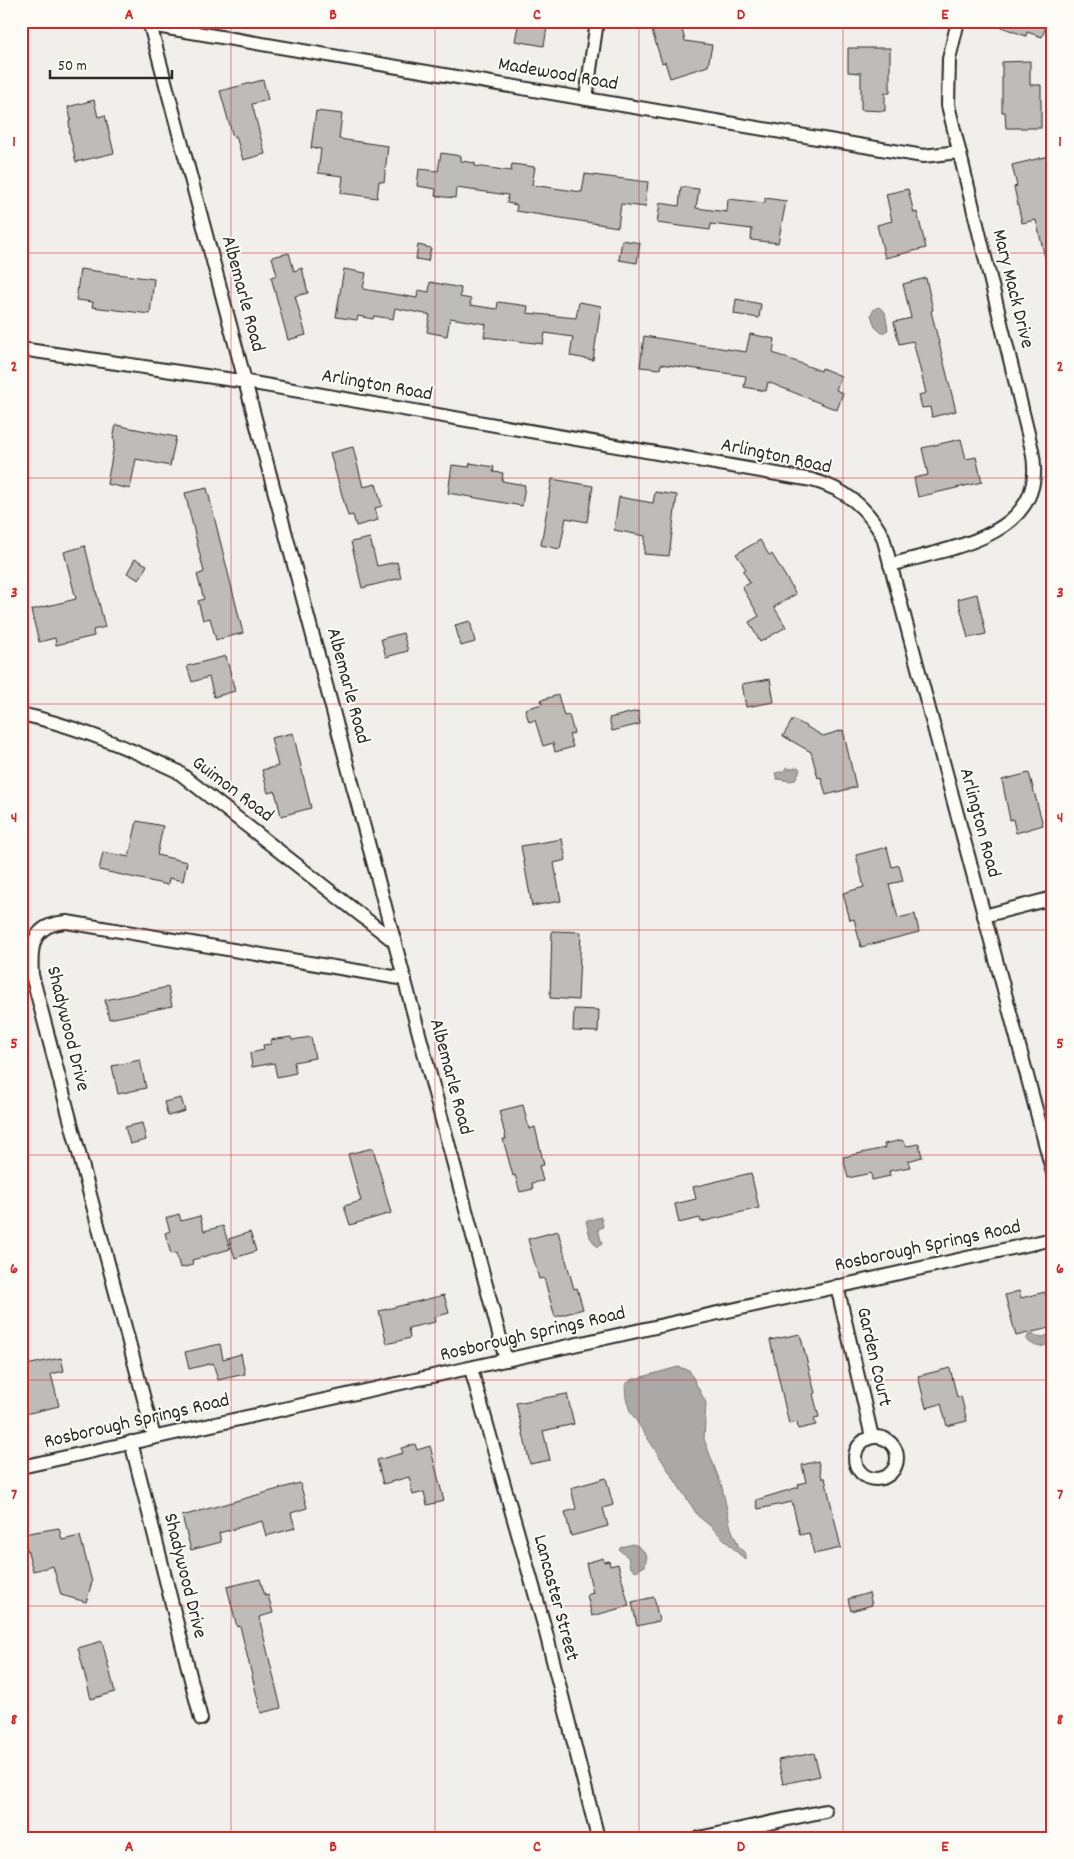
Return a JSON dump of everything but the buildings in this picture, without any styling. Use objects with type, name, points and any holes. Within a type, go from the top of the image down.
[{"type":"street","points":[[586,98],[597,21]]},
{"type":"street","name":"Mary Mack Drive","points":[[890,565],[978,540],[1005,527],[1026,503],[1036,474],[1032,450],[959,152],[947,90],[949,59],[958,21]]},
{"type":"street","name":"Madewood Road","points":[[150,23],[924,156],[959,152]]},
{"type":"street","name":"Albemarle Road","points":[[150,23],[506,1360]]},
{"type":"street","name":"Arlington Road","points":[[21,348],[247,382],[830,485],[845,492],[857,502],[876,524],[883,537],[1053,1173]]},
{"type":"street","name":"Guimon Road","points":[[21,714],[80,730],[143,754],[178,771],[395,942]]},
{"type":"street","points":[[984,916],[1053,898]]},
{"type":"street","name":"Shadywood Drive","points":[[154,1437],[32,975],[32,946],[38,934],[56,923],[66,922],[405,979]]},
{"type":"street","name":"Rosborough Springs Road","points":[[21,1467],[1053,1240]]},
{"type":"street","name":"Garden Court","points":[[837,1286],[872,1437]]},
{"type":"street","name":"Lancaster Street","points":[[471,1368],[544,1625],[598,1838]]},
{"type":"street","name":"Shadywood Drive","points":[[131,1442],[201,1719]]},
{"type":"street","points":[[700,1838],[825,1811]]},
{"type":"shaded area","points":[[879,307],[885,312],[888,330],[882,333],[875,327],[871,315],[874,309]]},
{"type":"shaded area","points":[[786,767],[790,769],[798,767],[800,770],[795,780],[777,779],[775,773],[785,771]]},
{"type":"shaded area","points":[[601,1217],[603,1227],[598,1229],[602,1244],[597,1247],[590,1237],[586,1221]]},
{"type":"shaded area","points":[[1029,1334],[1043,1337],[1050,1334],[1053,1336],[1053,1342],[1041,1347],[1036,1346],[1026,1340]]},
{"type":"shaded area","points":[[678,1367],[689,1370],[706,1403],[704,1439],[722,1487],[731,1528],[739,1547],[746,1554],[746,1560],[698,1516],[630,1411],[625,1385],[631,1380]]},
{"type":"shaded area","points":[[633,1544],[640,1547],[647,1556],[645,1566],[636,1571],[630,1567],[628,1557],[619,1550],[621,1547]]}]
